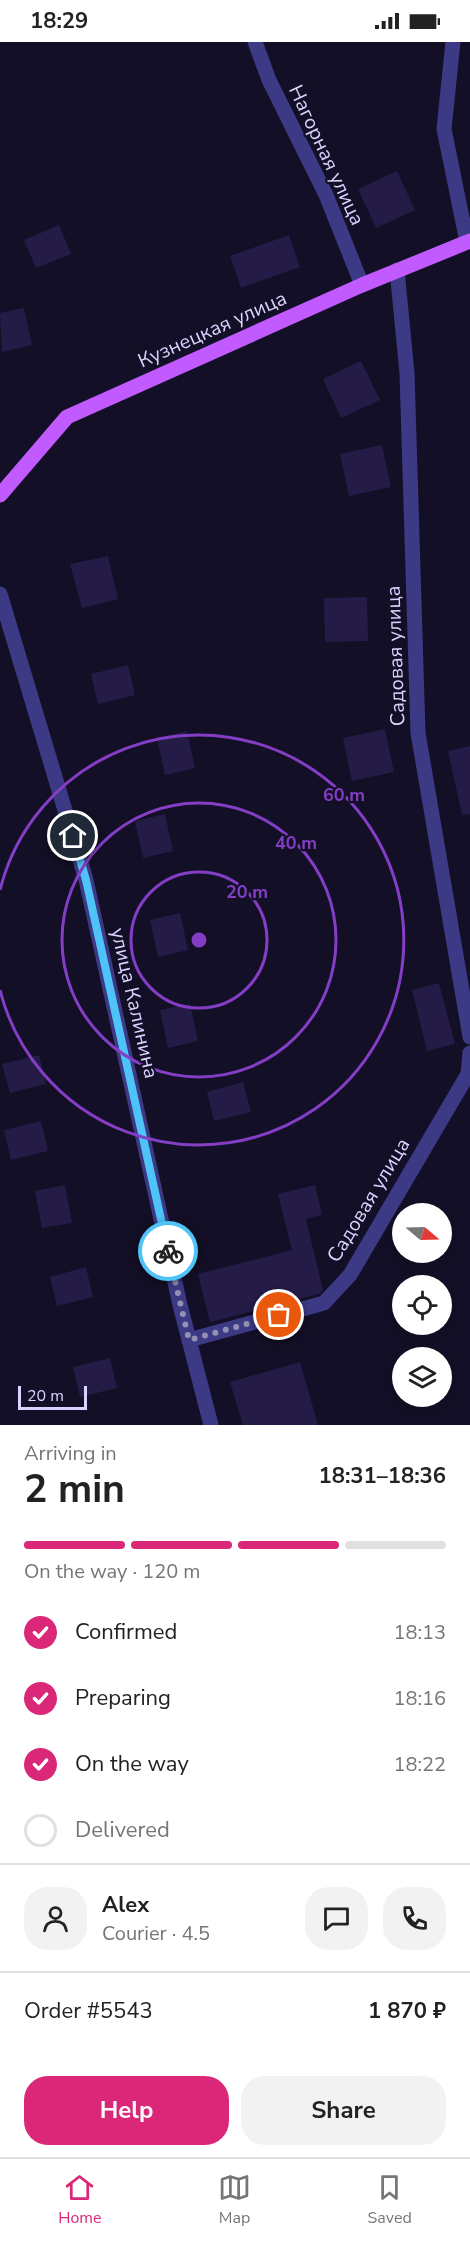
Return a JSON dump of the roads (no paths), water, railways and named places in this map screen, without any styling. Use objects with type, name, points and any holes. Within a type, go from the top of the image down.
[{"type":"main road","name":"Кузнецкая улица","points":[[0,495],[67,417],[362,285],[468,241]]},
{"type":"street","name":"Нагорная улица","points":[[255,42],[269,80],[326,195],[362,285]]},
{"type":"street","points":[[453,42],[444,129],[468,241]]},
{"type":"street","name":"Садовая улица","points":[[397,270],[407,374],[418,733],[470,1037]]},
{"type":"street","name":"улица Калинина","points":[[0,594],[86,880],[189,1340],[212,1425]]},
{"type":"street","name":"Садовая улица","points":[[189,1340],[324,1303],[350,1275],[468,1074],[470,1053]]}]
